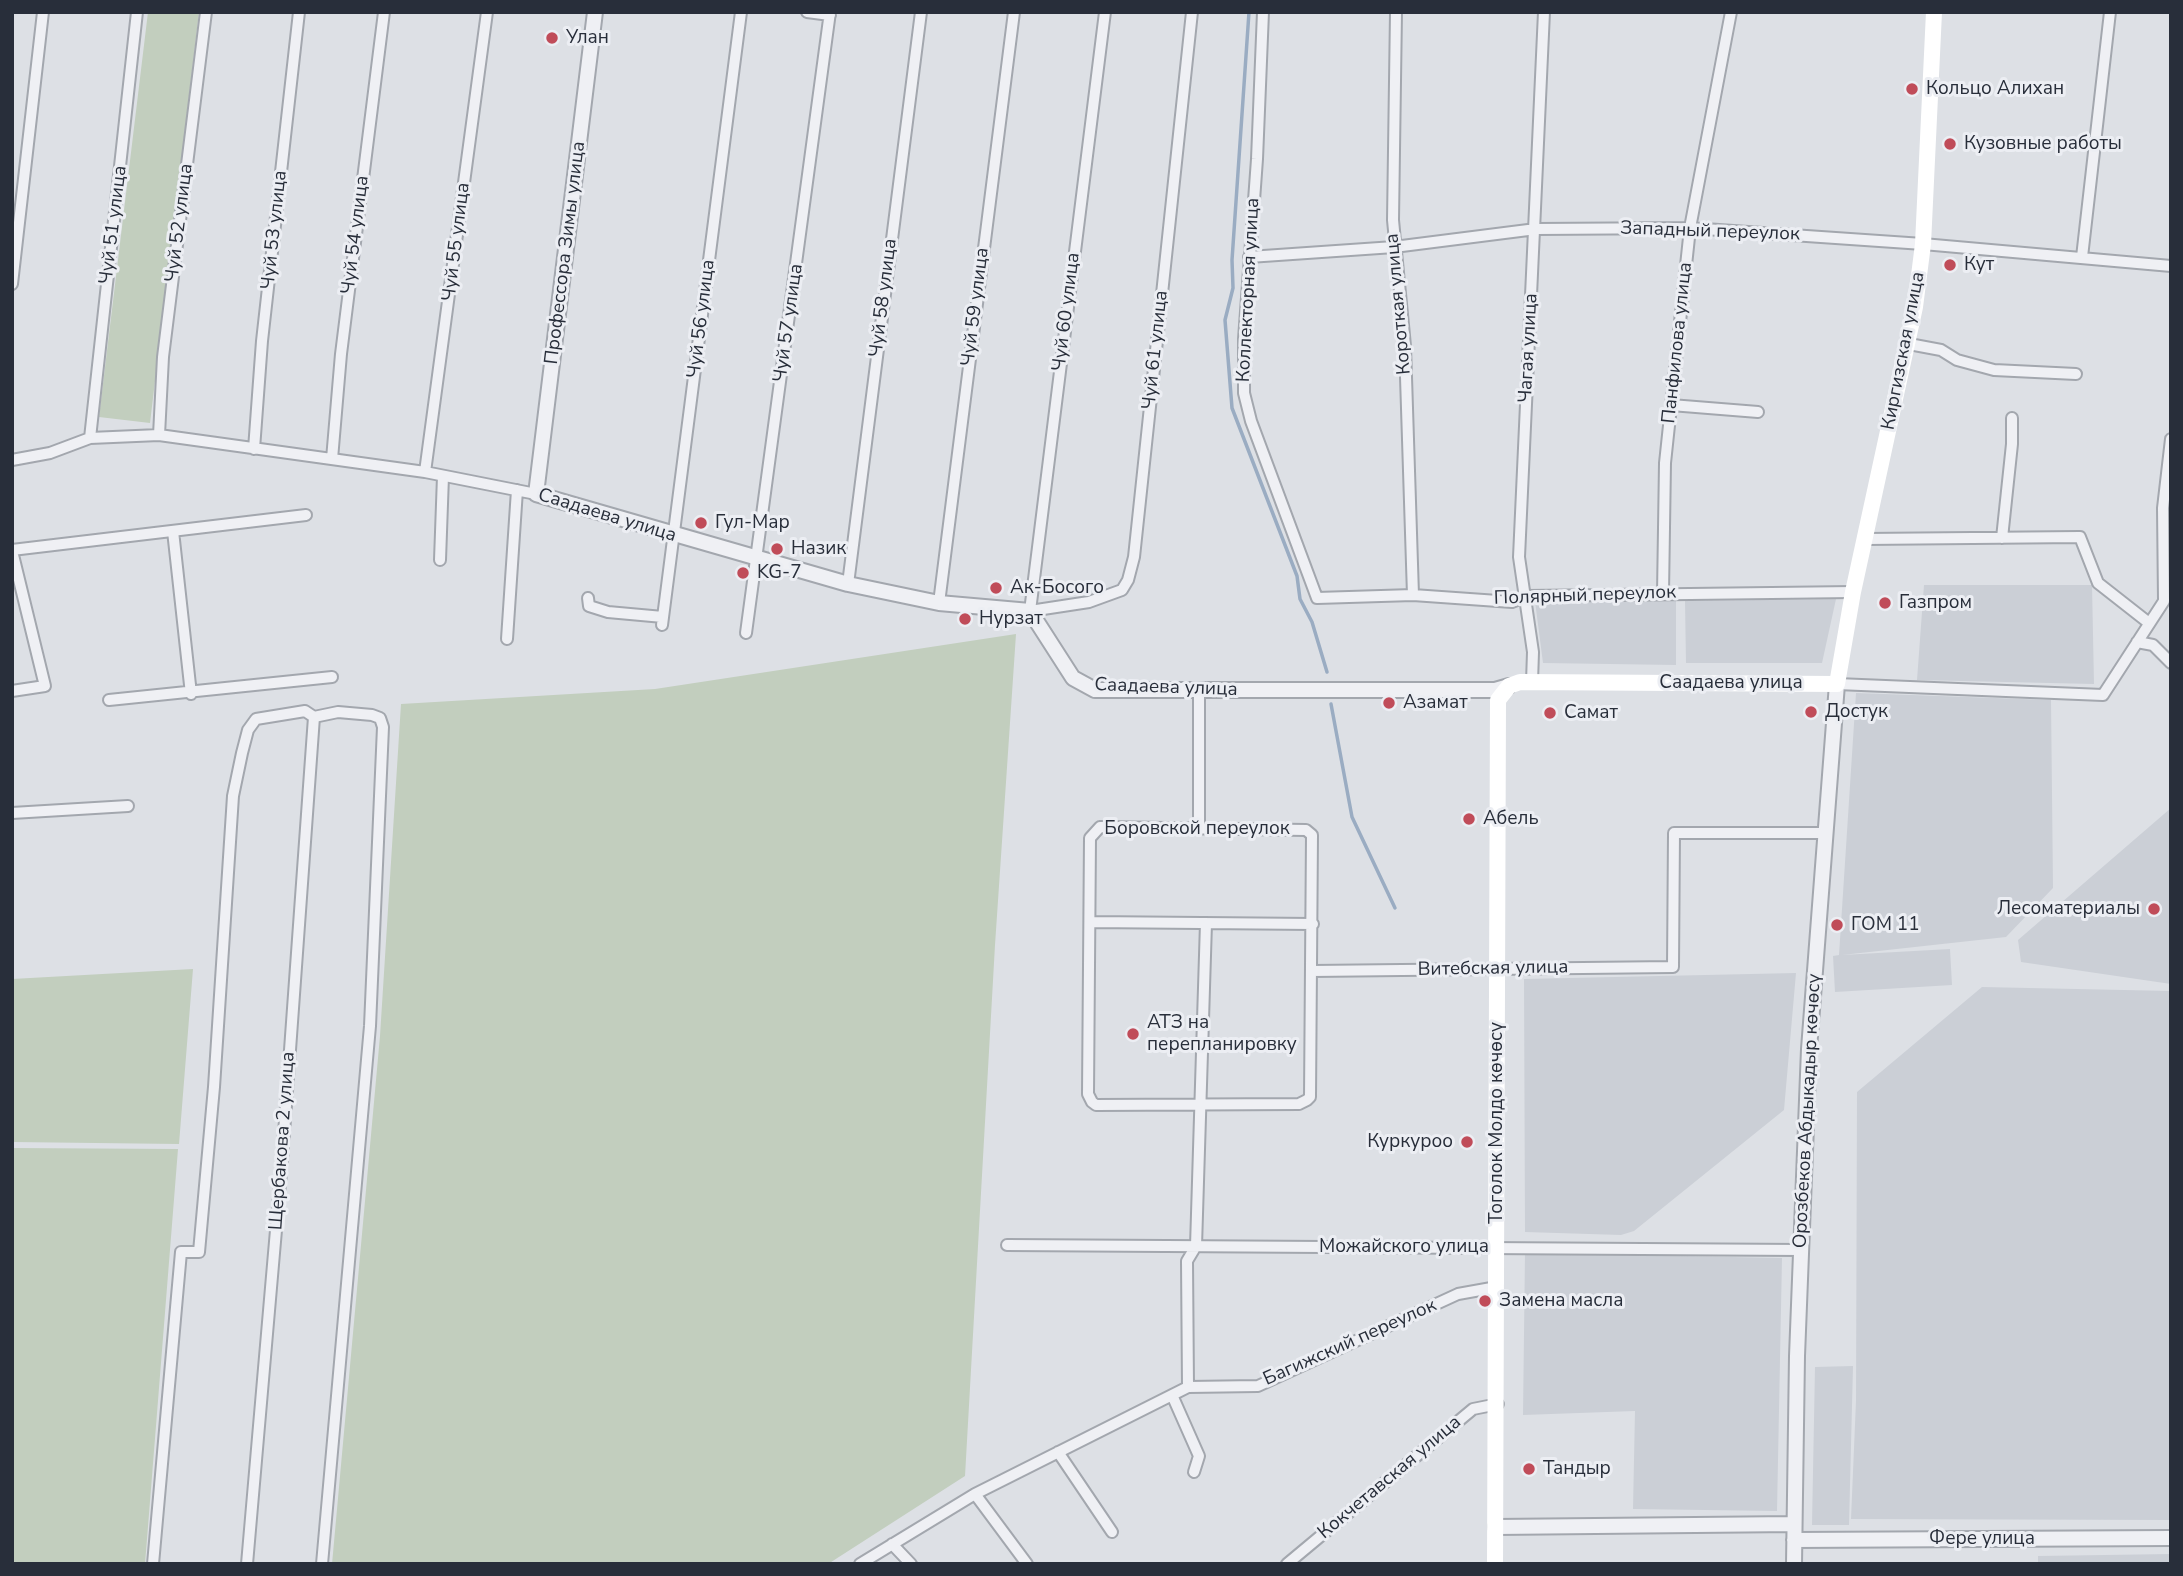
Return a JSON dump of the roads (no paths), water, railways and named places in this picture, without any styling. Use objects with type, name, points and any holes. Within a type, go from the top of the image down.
[{"type":"main road","name":"Киргизская улица","points":[[1837,684],[1853,592],[1909,344],[1923,244],[1934,12]]},
{"type":"main road","name":"Саадаева улица","points":[[1509,686],[1532,682],[1837,684]]},
{"type":"main road","name":"Тоголок Молдо көчөсү","points":[[1495,1564],[1498,1404],[1498,700],[1509,686]]},
{"type":"street","points":[[12,284],[43,12]]},
{"type":"street","name":"Чуй 51 улица","points":[[90,438],[137,12]]},
{"type":"street","name":"Чуй 52 улица","points":[[159,435],[163,356],[206,12]]},
{"type":"street","name":"Чуй 53 улица","points":[[254,449],[262,341],[299,12]]},
{"type":"street","name":"Чуй 54 улица","points":[[332,459],[341,354],[384,12]]},
{"type":"street","name":"Чуй 55 улица","points":[[425,472],[487,12]]},
{"type":"street","name":"Профессора Зимы улица","points":[[536,494],[595,12]]},
{"type":"street","name":"Чуй 56 улица","points":[[588,598],[589,606],[608,612],[663,621],[741,12]]},
{"type":"street","points":[[807,12],[830,14]]},
{"type":"street","name":"Чуй 58 улица","points":[[848,584],[920,12]]},
{"type":"street","name":"Чуй 59 улица","points":[[939,603],[1014,12]]},
{"type":"street","name":"Чуй 60 улица","points":[[1030,611],[1105,12]]},
{"type":"street","name":"Чуй 61 улица","points":[[1030,611],[1089,602],[1122,590],[1128,580],[1136,544],[1192,12]]},
{"type":"street","name":"Коллекторная улица","points":[[1263,12],[1257,159],[1244,340],[1244,393],[1251,421],[1317,598]]},
{"type":"street","name":"Короткая улица","points":[[1396,12],[1394,247],[1405,345],[1413,595]]},
{"type":"street","name":"Чагая улица","points":[[1532,682],[1533,652],[1527,596],[1519,557],[1544,12]]},
{"type":"street","name":"Панфилова улица","points":[[1663,593],[1665,463],[1690,228],[1731,12]]},
{"type":"street","points":[[2082,257],[2109,12]]},
{"type":"street","name":"Чуй 57 улица","points":[[746,633],[830,14]]},
{"type":"street","name":"Западный переулок","points":[[1249,257],[1394,247],[1536,229],[1690,228],[1923,244],[2171,266]]},
{"type":"street","points":[[1909,344],[1941,350],[1957,360],[1994,370],[2076,374]]},
{"type":"street","points":[[1671,405],[1758,412]]},
{"type":"street","points":[[2001,538],[2012,444],[2012,418]]},
{"type":"street","name":"Саадаева улица","points":[[12,460],[50,453],[90,438],[159,435],[425,472],[536,494],[757,560],[848,584],[939,603],[1030,611],[1073,678],[1095,690],[1495,690],[1509,686]]},
{"type":"street","points":[[2167,507],[2171,439]]},
{"type":"street","points":[[440,560],[443,476]]},
{"type":"street","points":[[507,639],[517,490]]},
{"type":"street","name":"Саадаева улица","points":[[1837,684],[2102,695],[2164,601],[2167,507]]},
{"type":"street","points":[[12,691],[45,686],[12,550],[306,515]]},
{"type":"street","points":[[173,531],[191,694]]},
{"type":"street","points":[[1865,539],[2080,537],[2098,583],[2149,623]]},
{"type":"street","name":"Полярный переулок","points":[[1317,598],[1413,595],[1512,602],[1527,596],[1853,592]]},
{"type":"street","points":[[2137,642],[2153,645],[2171,663]]},
{"type":"street","points":[[109,700],[191,694],[332,677]]},
{"type":"street","name":"Орозбеков Абдыкадыр көчөсү","points":[[1794,1564],[1801,1250],[1811,1019],[1837,684]]},
{"type":"street","points":[[1199,690],[1199,828]]},
{"type":"street","points":[[153,1564],[181,1252],[199,1252],[215,1087],[233,796],[248,730],[256,719],[305,710],[314,717],[338,712],[372,715],[380,718],[383,727],[370,1026],[322,1564]]},
{"type":"street","name":"Щербакова 2 улица","points":[[247,1564],[281,1174],[314,717]]},
{"type":"street","points":[[12,813],[128,806]]},
{"type":"street","name":"Боровской переулок","points":[[1199,828],[1310,832],[1314,839],[1310,1097],[1299,1104],[1096,1105],[1089,1098],[1090,922],[1090,838],[1095,829],[1199,828]]},
{"type":"street","name":"Витебская улица","points":[[1312,971],[1673,967],[1674,833],[1826,833]]},
{"type":"street","points":[[1090,922],[1313,924]]},
{"type":"street","points":[[1188,1387],[1187,1261],[1196,1246],[1199,1116],[1203,1104],[1206,923]]},
{"type":"street","name":"Можайского улица","points":[[1007,1245],[1801,1250]]},
{"type":"street","name":"Багижский переулок","points":[[860,1564],[975,1494],[1188,1387],[1258,1386],[1458,1294],[1497,1287]]},
{"type":"street","points":[[1172,1395],[1199,1456],[1194,1472]]},
{"type":"street","name":"Кокчетавская улица","points":[[1287,1564],[1473,1409],[1498,1404]]},
{"type":"street","points":[[1058,1452],[1112,1532]]},
{"type":"street","points":[[975,1494],[1027,1564]]},
{"type":"street","points":[[1496,1527],[1794,1524]]},
{"type":"street","name":"Фере улица","points":[[1794,1540],[2171,1538]]},
{"type":"street","points":[[892,1544],[911,1564]]},
{"type":"waterway","points":[[1249,12],[1232,260],[1233,288],[1225,320],[1232,408],[1297,576],[1300,599],[1312,622],[1327,672]]},
{"type":"waterway","points":[[1331,704],[1352,817],[1395,908]]},
{"type":"place","name":"Улан","points":[[552,38]]},
{"type":"place","name":"Кольцо Алихан","points":[[1912,89]]},
{"type":"place","name":"Кузовные работы","points":[[1950,144]]},
{"type":"place","name":"Кут","points":[[1950,265]]},
{"type":"place","name":"Гул-Мар","points":[[701,523]]},
{"type":"place","name":"Назик","points":[[777,549]]},
{"type":"place","name":"KG-7","points":[[743,573]]},
{"type":"place","name":"Ак-Босого","points":[[996,588]]},
{"type":"place","name":"Газпром","points":[[1885,603]]},
{"type":"place","name":"Нурзат","points":[[965,619]]},
{"type":"place","name":"Азамат","points":[[1389,703]]},
{"type":"place","name":"Достук","points":[[1811,712]]},
{"type":"place","name":"Самат","points":[[1550,713]]},
{"type":"place","name":"Абель","points":[[1469,819]]},
{"type":"place","name":"Лесоматериалы","points":[[2154,909]]},
{"type":"place","name":"ГОМ 11","points":[[1837,925]]},
{"type":"place","name":"АТЗ на перепланировку","points":[[1133,1034]]},
{"type":"place","name":"Куркуроо","points":[[1467,1142]]},
{"type":"place","name":"Замена масла","points":[[1485,1301]]},
{"type":"place","name":"Тандыр","points":[[1529,1469]]}]
